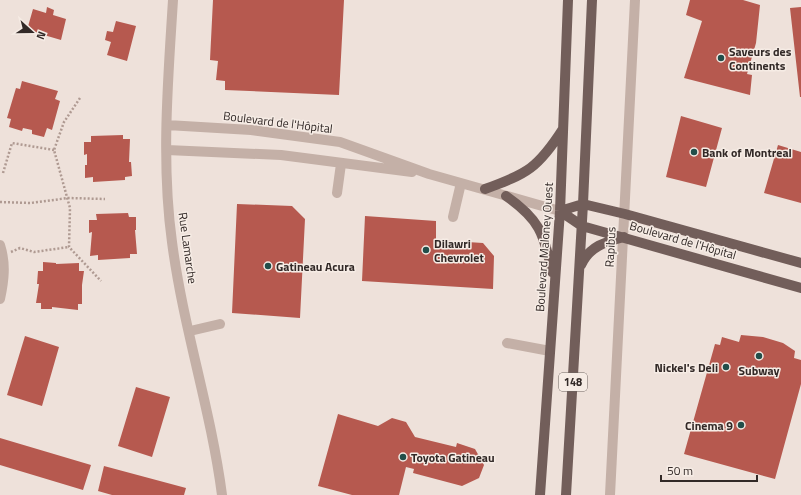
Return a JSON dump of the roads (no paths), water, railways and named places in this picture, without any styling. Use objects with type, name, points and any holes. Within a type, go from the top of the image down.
[{"type":"main road","name":"Boulevard Maloney Ouest","points":[[540,495],[560,211],[568,0]]},
{"type":"main road","name":"148","points":[[566,495],[580,269],[592,0]]},
{"type":"main road","points":[[485,189],[518,177],[534,167],[563,129]]},
{"type":"main road","points":[[506,196],[526,210],[540,231],[547,246],[555,284]]},
{"type":"main road","points":[[560,211],[583,204]]},
{"type":"main road","name":"Boulevard de l'Hôpital","points":[[583,204],[625,214],[801,263]]},
{"type":"main road","name":"Boulevard de l'Hôpital","points":[[560,211],[582,226],[801,288]]},
{"type":"main road","points":[[580,269],[588,255],[596,246],[624,237]]},
{"type":"street","name":"Rue Lamarche","points":[[173,0],[167,125],[172,241],[176,270],[210,423],[222,495]]},
{"type":"street","name":"Rapibus","points":[[610,495],[635,0]]},
{"type":"street","name":"Boulevard de l'Hôpital","points":[[167,125],[251,130],[340,142],[430,174],[560,211]]},
{"type":"street","name":"Boulevard de l'Hôpital","points":[[167,150],[274,155],[430,174]]},
{"type":"street","points":[[337,193],[341,164]]},
{"type":"street","points":[[453,217],[461,183]]},
{"type":"street","points":[[0,299],[4,280],[2,250]]},
{"type":"street","points":[[190,331],[220,324]]},
{"type":"street","points":[[507,343],[550,351]]},
{"type":"place","name":"Saveurs des Continents","points":[[721,58]]},
{"type":"place","name":"Bank of Montreal","points":[[694,152]]},
{"type":"place","name":"Dilawri Chevrolet","points":[[426,250]]},
{"type":"place","name":"Gatineau Acura","points":[[268,266]]},
{"type":"place","name":"Subway","points":[[759,356]]},
{"type":"place","name":"Nickel's Deli","points":[[726,367]]},
{"type":"place","name":"Cinema 9","points":[[741,425]]},
{"type":"place","name":"Toyota Gatineau","points":[[403,457]]}]
